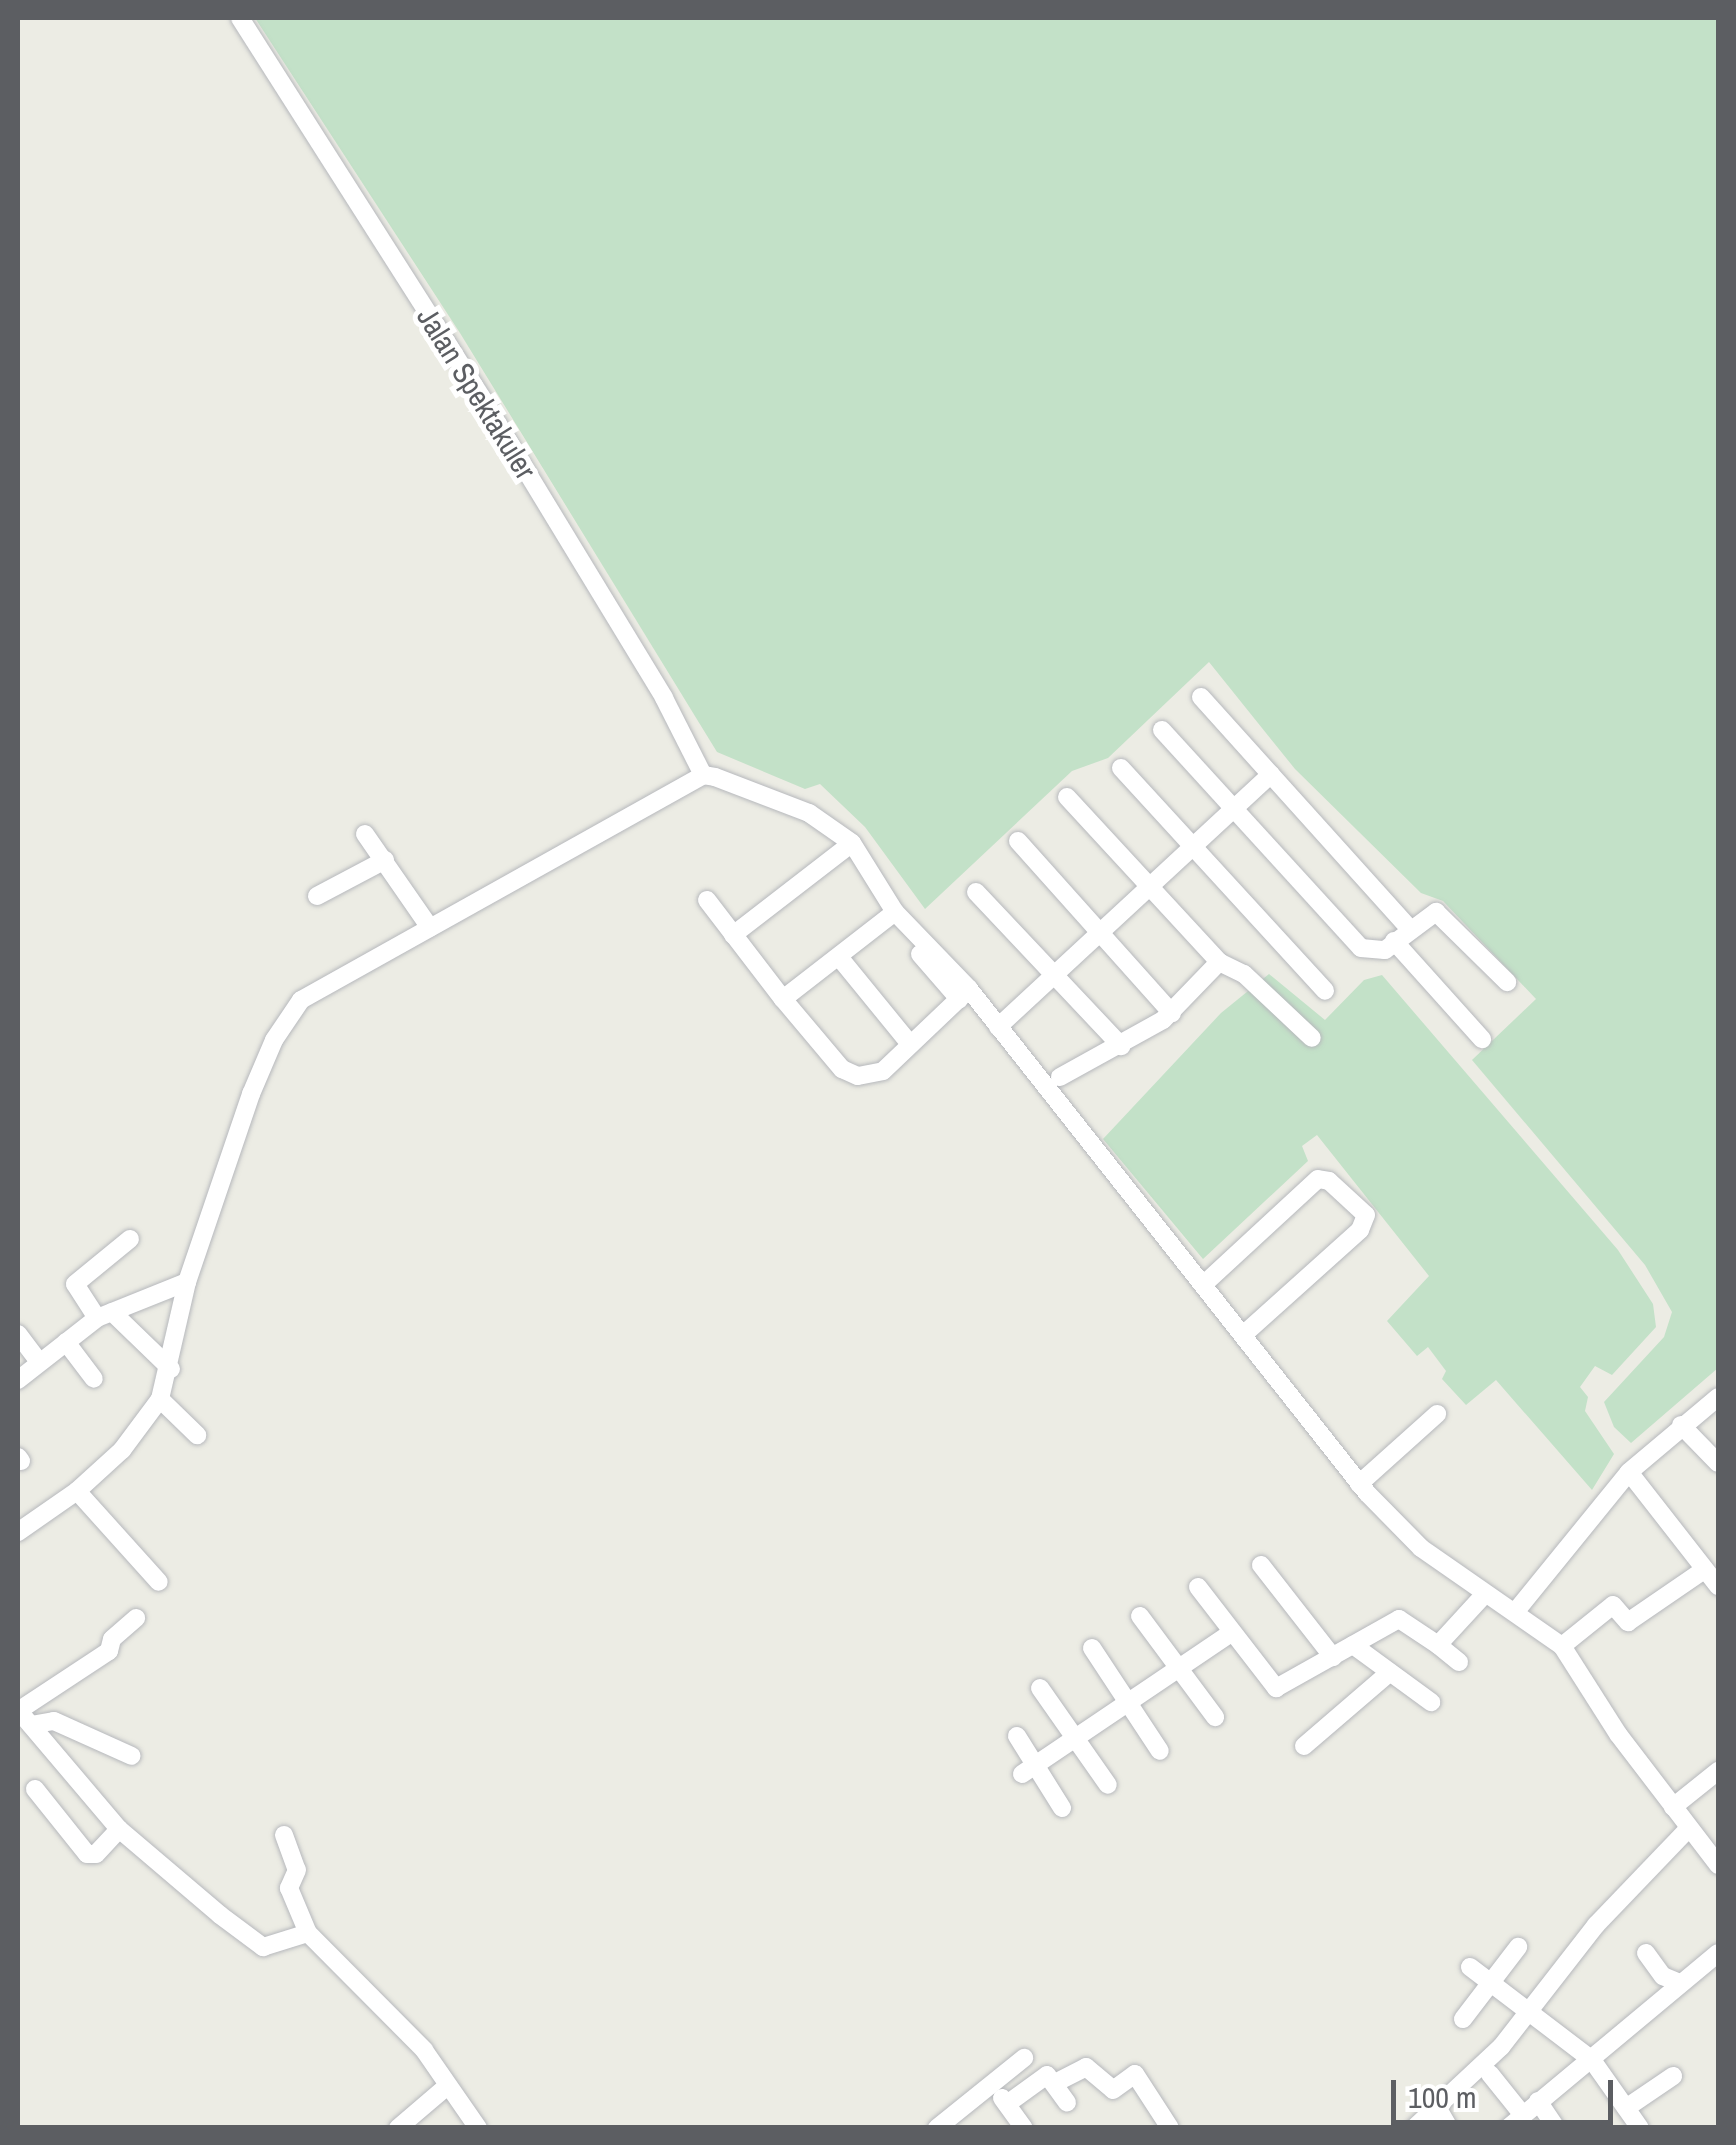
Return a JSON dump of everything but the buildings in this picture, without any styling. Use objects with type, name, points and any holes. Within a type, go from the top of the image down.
[{"type":"street","name":"Jalan Spektakuler","points":[[240,18],[488,408],[664,698],[702,775]]},
{"type":"street","points":[[1201,696],[1410,929]]},
{"type":"street","points":[[1162,730],[1360,948],[1378,952],[1428,914],[1440,914],[1507,982]]},
{"type":"street","points":[[1122,768],[1325,992]]},
{"type":"street","points":[[998,1028],[1189,846],[1271,774]]},
{"type":"street","points":[[18,1529],[77,1491],[122,1450],[160,1399],[171,1370],[187,1282],[225,1160],[285,1018],[300,1000],[702,775],[809,813],[852,843],[892,914],[998,1028],[1360,1484],[1412,1540],[1483,1596],[1516,1611],[1562,1646],[1673,1807],[1718,1865]]},
{"type":"street","points":[[1067,798],[1146,888],[1219,962],[1244,974],[1312,1038]]},
{"type":"street","points":[[366,834],[430,928]]},
{"type":"street","points":[[1018,841],[1172,1013]]},
{"type":"street","points":[[734,935],[852,843]]},
{"type":"street","points":[[318,896],[385,860]]},
{"type":"street","points":[[976,892],[1121,1046]]},
{"type":"street","points":[[707,900],[783,999],[850,1075],[883,1072],[964,994]]},
{"type":"street","points":[[783,999],[892,914]]},
{"type":"street","points":[[1394,942],[1482,1039]]},
{"type":"street","points":[[839,957],[910,1044]]},
{"type":"street","points":[[1060,1077],[1121,1046],[1172,1013],[1219,962]]},
{"type":"street","points":[[1204,1284],[1318,1180],[1329,1181],[1366,1215],[1360,1230],[1244,1334]]},
{"type":"street","points":[[130,1239],[75,1284],[104,1315],[171,1370]]},
{"type":"street","points":[[18,1380],[104,1315],[187,1282]]},
{"type":"street","points":[[18,1334],[39,1362]]},
{"type":"street","points":[[66,1342],[94,1379]]},
{"type":"street","points":[[1516,1611],[1629,1472],[1718,1397]]},
{"type":"street","points":[[160,1399],[198,1435]]},
{"type":"street","points":[[1360,1484],[1436,1414]]},
{"type":"street","points":[[1681,1425],[1718,1463]]},
{"type":"street","points":[[1629,1472],[1674,1537],[1718,1586]]},
{"type":"street","points":[[77,1491],[159,1582]]},
{"type":"street","points":[[1674,1537],[1690,1525]]},
{"type":"street","points":[[1262,1565],[1332,1658]]},
{"type":"street","points":[[1562,1646],[1613,1605],[1628,1622],[1704,1570]]},
{"type":"street","points":[[1198,1587],[1276,1688],[1403,1618],[1458,1662]]},
{"type":"street","points":[[1438,1645],[1483,1596]]},
{"type":"street","points":[[1140,1616],[1215,1718]]},
{"type":"street","points":[[22,1715],[110,1651],[112,1639],[136,1618]]},
{"type":"street","points":[[1029,1770],[1230,1633]]},
{"type":"street","points":[[1353,1645],[1431,1702]]},
{"type":"street","points":[[1092,1648],[1160,1751]]},
{"type":"street","points":[[1304,1746],[1390,1672]]},
{"type":"street","points":[[1040,1688],[1108,1786]]},
{"type":"street","points":[[22,1715],[54,1721],[132,1756]]},
{"type":"street","points":[[22,1715],[119,1829],[261,1946],[308,1932]]},
{"type":"street","points":[[1017,1736],[1029,1770],[1062,1808]]},
{"type":"street","points":[[1673,1807],[1718,1771]]},
{"type":"street","points":[[35,1789],[87,1854],[96,1854],[119,1829]]},
{"type":"street","points":[[1414,2128],[1529,2015],[1596,1924],[1688,1828]]},
{"type":"street","points":[[284,1835],[297,1870],[289,1888],[308,1932],[424,2050],[478,2128]]},
{"type":"street","points":[[1464,2019],[1518,1947]]},
{"type":"street","points":[[1646,1953],[1664,1976],[1676,1982]]},
{"type":"street","points":[[1490,2074],[1515,2123],[1592,2060],[1676,1982],[1718,1953]]},
{"type":"street","points":[[1470,1967],[1592,2060],[1640,2128]]},
{"type":"street","points":[[937,2128],[1024,2058]]},
{"type":"street","points":[[1055,2083],[1086,2067],[1112,2090],[1134,2074],[1170,2128]]},
{"type":"street","points":[[1007,2104],[1044,2076],[1055,2083],[1068,2103]]},
{"type":"street","points":[[1626,2108],[1673,2076]]},
{"type":"street","points":[[992,2086],[1024,2128]]},
{"type":"street","points":[[398,2128],[446,2087]]},
{"type":"street","points":[[1538,2102],[1556,2128]]},
{"type":"green space","points":[[255,18],[1718,18],[1718,1368],[1631,1443],[1614,1427],[1604,1402],[1664,1337],[1672,1312],[1645,1265],[1472,1060],[1536,999],[1443,901],[1421,893],[1295,769],[1209,662],[1108,758],[1072,771],[925,909],[865,827],[820,784],[805,789],[717,752],[460,333]]},
{"type":"green space","points":[[1269,974],[1325,1020],[1364,980],[1382,975],[1618,1250],[1653,1304],[1656,1327],[1612,1375],[1595,1366],[1580,1387],[1588,1397],[1585,1411],[1614,1454],[1592,1490],[1496,1380],[1466,1405],[1442,1379],[1446,1371],[1428,1347],[1417,1356],[1387,1321],[1429,1276],[1317,1135],[1302,1146],[1308,1161],[1203,1259],[1103,1139],[1221,1013]]}]
